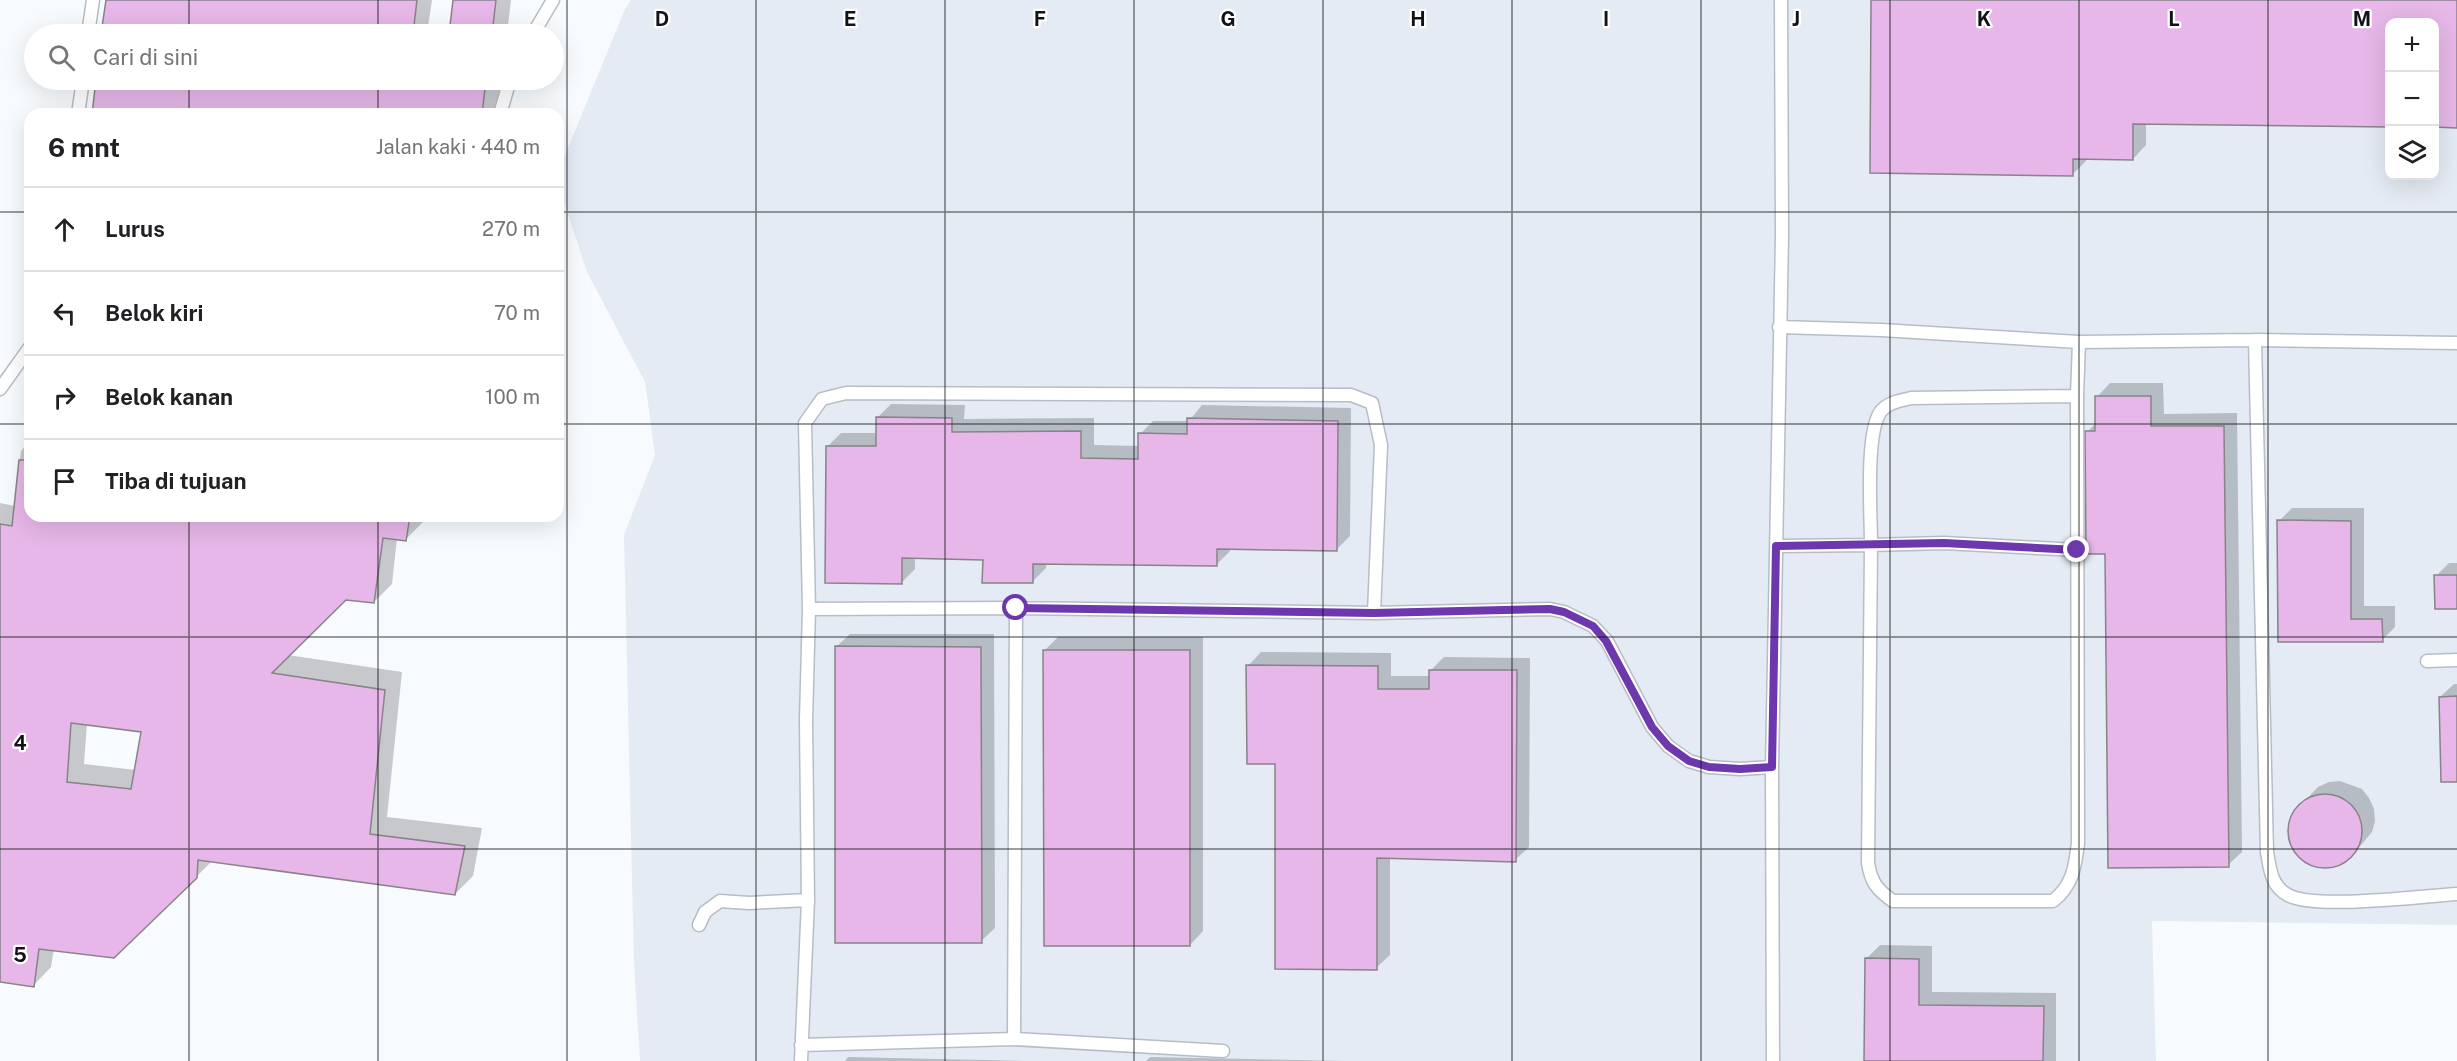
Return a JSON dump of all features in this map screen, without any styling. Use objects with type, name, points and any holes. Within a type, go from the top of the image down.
[{"type":"lane","points":[[89,24],[93,0]]},
{"type":"lane","points":[[539,24],[553,0]]},
{"type":"lane","points":[[1773,1061],[1772,767],[1782,236],[1781,0]]},
{"type":"lane","points":[[79,108],[81,90]]},
{"type":"lane","points":[[502,108],[507,90]]},
{"type":"lane","points":[[1779,327],[1881,330],[2079,342],[2255,340],[2457,344]]},
{"type":"lane","points":[[2255,340],[2267,852],[2272,880],[2288,895],[2311,901],[2457,894]]},
{"type":"lane","points":[[2077,396],[1911,398],[1891,403],[1882,411],[1874,425],[1870,480],[1868,863],[1870,877],[1878,891],[1893,901],[2053,901],[2063,893],[2073,876],[2078,843],[2077,396],[2079,342]]},
{"type":"lane","points":[[0,389],[24,355]]},
{"type":"lane","points":[[801,1061],[808,900],[806,720],[808,609],[805,423],[822,399],[846,393],[1350,395],[1372,403],[1381,445],[1374,613]]},
{"type":"lane","points":[[1776,546],[1944,543],[2077,550]]},
{"type":"lane","points":[[808,609],[1016,608],[1374,613],[1550,609],[1564,612],[1593,626],[1606,641],[1652,727],[1668,746],[1689,761],[1709,767],[1740,769],[1772,767]]},
{"type":"lane","points":[[1014,1039],[1016,608]]},
{"type":"lane","points":[[2427,661],[2457,660]]},
{"type":"lane","points":[[699,925],[705,912],[720,901],[750,903],[808,900]]},
{"type":"lane","points":[[801,1046],[1014,1039],[1223,1051]]},
{"type":"shaded area","points":[[631,0],[2457,0],[2457,925],[2152,921],[2156,1061],[640,1061],[634,965],[624,535],[655,455],[645,382],[587,272],[564,202],[564,157],[625,9]]},
{"type":"building","points":[[106,0],[417,0],[414,24],[102,24]]},
{"type":"building","points":[[453,0],[496,0],[493,24],[450,24]]},
{"type":"building","points":[[1871,0],[2457,0],[2457,128],[2439,127],[2439,18],[2385,18],[2385,127],[2133,124],[2133,160],[2073,159],[2073,176],[1870,173]]},
{"type":"building","points":[[95,90],[485,90],[483,108],[93,108]]},
{"type":"building","points":[[2095,396],[2151,396],[2151,426],[2224,426],[2229,867],[2108,868],[2105,554],[2086,554],[2085,431],[2095,431]]},
{"type":"building","points":[[876,417],[952,418],[952,432],[1081,431],[1081,458],[1138,459],[1138,433],[1187,434],[1187,418],[1338,421],[1337,551],[1217,549],[1217,566],[1033,564],[1033,583],[982,583],[983,560],[902,558],[902,584],[825,583],[826,446],[876,446]]},
{"type":"building","points":[[19,460],[24,460],[24,522],[409,522],[406,541],[383,538],[374,603],[346,600],[272,673],[385,690],[370,834],[465,846],[455,895],[198,860],[197,878],[114,958],[39,949],[34,987],[0,982],[0,524],[12,526]],"holes":[[[71,723],[141,732],[131,789],[67,782]]]},
{"type":"building","points":[[2277,520],[2351,521],[2351,619],[2382,619],[2383,642],[2278,642]]},
{"type":"building","points":[[2434,575],[2457,575],[2457,609],[2435,609]]},
{"type":"building","points":[[835,646],[981,647],[982,943],[835,943]]},
{"type":"building","points":[[1043,650],[1190,650],[1190,946],[1044,946]]},
{"type":"building","points":[[1246,665],[1378,666],[1378,689],[1429,689],[1429,670],[1517,670],[1516,862],[1377,858],[1377,970],[1275,969],[1275,764],[1247,764]]},
{"type":"building","points":[[2457,696],[2457,782],[2441,782],[2439,697]]},
{"type":"building","points":[[2325,794],[2346,800],[2356,810],[2362,831],[2356,852],[2346,862],[2325,868],[2304,862],[2294,852],[2288,831],[2294,810],[2304,800]]},
{"type":"building","points":[[1865,958],[1919,959],[1919,1005],[2044,1006],[2043,1061],[1864,1061]]},
{"type":"route","points":[[1016,608],[1374,613],[1550,609],[1564,612],[1593,626],[1606,641],[1652,727],[1668,746],[1689,761],[1709,767],[1740,769],[1772,767],[1776,546],[1944,543],[2077,550]]}]
